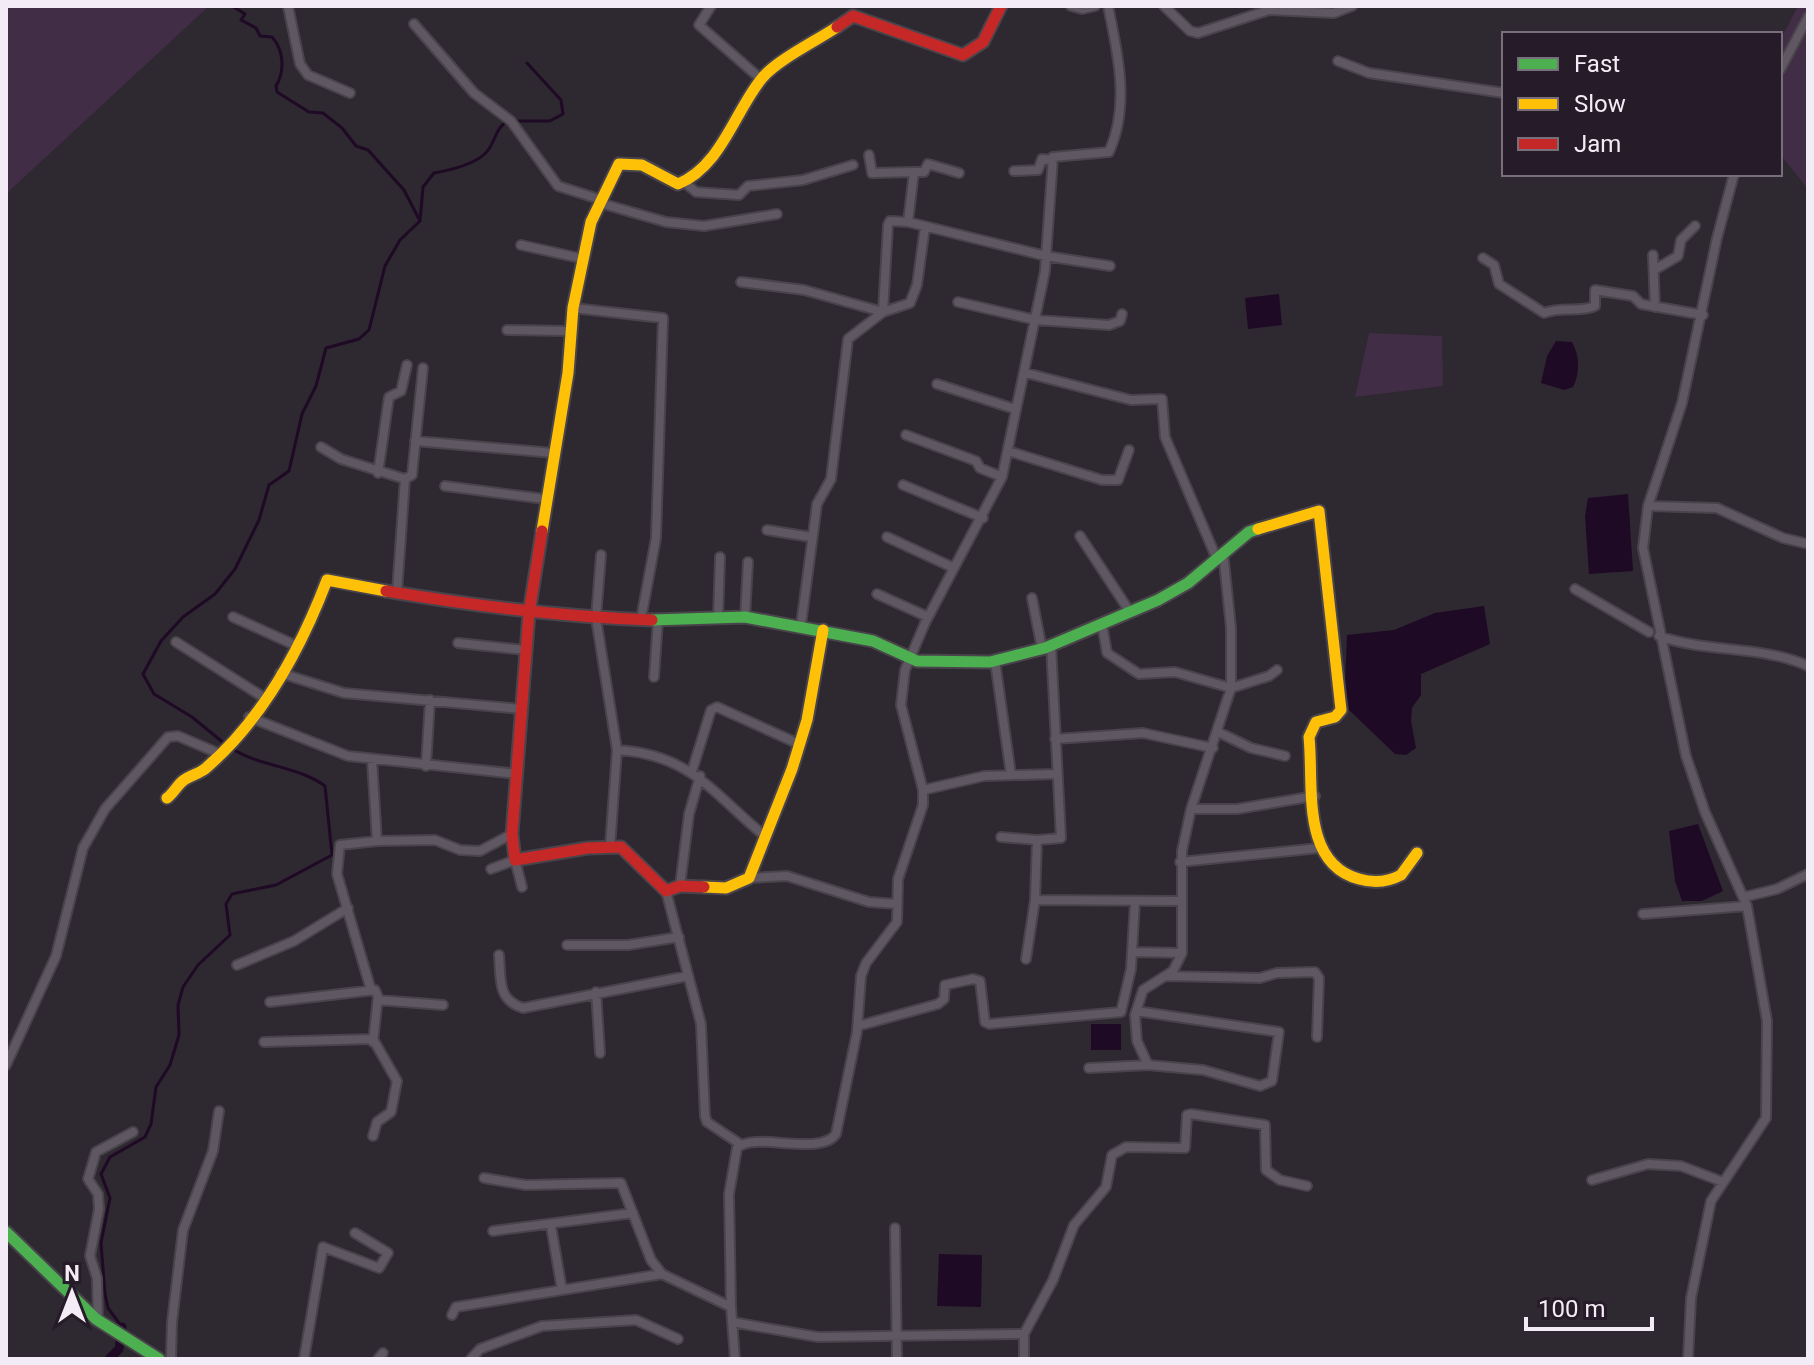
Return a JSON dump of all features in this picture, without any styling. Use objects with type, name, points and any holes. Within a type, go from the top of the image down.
[{"type":"street","points":[[288,6],[300,64],[308,75],[350,93]]},
{"type":"street","points":[[711,6],[699,25],[762,80]]},
{"type":"street","points":[[522,887],[512,834],[529,613],[573,308],[591,222],[619,164],[625,162],[654,170],[678,184],[684,182],[734,128],[762,80],[853,16],[890,32],[963,55],[974,52],[991,30],[1001,6]]},
{"type":"street","points":[[1071,6],[1082,9],[1095,6]]},
{"type":"street","points":[[1014,171],[1038,170],[1042,159],[1109,152],[1118,132],[1122,96],[1108,6]]},
{"type":"street","points":[[1164,6],[1190,31],[1198,33],[1269,10],[1334,13],[1352,6]]},
{"type":"street","points":[[1782,66],[1808,17]]},
{"type":"street","points":[[414,24],[474,93],[511,121],[558,186],[666,222],[704,226],[777,214]]},
{"type":"street","points":[[1338,61],[1369,73],[1502,93]]},
{"type":"street","points":[[869,155],[872,173],[924,172],[928,164],[934,163],[959,173]]},
{"type":"street","points":[[491,869],[515,860],[621,847],[666,891],[701,1024],[707,1122],[740,1144],[790,1145],[833,1139],[858,1026],[861,976],[866,963],[897,922],[898,879],[923,805],[923,790],[901,705],[909,658],[1002,477],[1036,320],[1046,256],[1053,160]]},
{"type":"street","points":[[684,182],[696,192],[739,195],[748,186],[803,180],[853,165]]},
{"type":"street","points":[[908,222],[914,172]]},
{"type":"street","points":[[1688,1359],[1691,1298],[1711,1201],[1766,1118],[1767,1021],[1746,902],[1705,812],[1686,756],[1643,548],[1648,506],[1682,403],[1733,176]]},
{"type":"street","points":[[883,312],[890,221],[908,222],[1046,256],[1110,266]]},
{"type":"street","points":[[1654,270],[1678,256],[1681,240],[1695,226]]},
{"type":"street","points":[[801,625],[817,504],[831,479],[848,339],[883,312],[910,303],[917,285],[925,227]]},
{"type":"street","points":[[521,245],[584,259]]},
{"type":"street","points":[[1653,255],[1655,307]]},
{"type":"street","points":[[1483,258],[1494,265],[1499,284],[1544,313],[1563,308],[1590,309],[1595,306],[1595,290],[1633,296],[1641,304],[1703,315]]},
{"type":"street","points":[[741,282],[804,290],[883,312]]},
{"type":"street","points":[[958,302],[1036,320],[1109,325],[1120,321],[1122,314]]},
{"type":"street","points":[[573,308],[663,318],[656,538],[641,619]]},
{"type":"street","points":[[507,330],[571,331]]},
{"type":"street","points":[[378,473],[389,397],[401,391],[407,365]]},
{"type":"street","points":[[321,447],[341,459],[378,473],[405,479],[412,475],[423,368]]},
{"type":"street","points":[[1026,373],[1131,400],[1162,399],[1165,437],[1219,554],[1231,628],[1231,688],[1191,809],[1180,862],[1182,953],[1173,971],[1143,990],[1136,1011],[1137,1041],[1148,1065]]},
{"type":"street","points":[[937,384],[1015,409]]},
{"type":"street","points":[[906,435],[976,461],[980,468],[1002,477]]},
{"type":"street","points":[[415,441],[553,453]]},
{"type":"street","points":[[1008,451],[1102,480],[1118,480],[1129,450]]},
{"type":"street","points":[[397,592],[405,479]]},
{"type":"street","points":[[903,485],[983,518]]},
{"type":"street","points":[[445,486],[545,499]]},
{"type":"street","points":[[1648,506],[1717,508],[1783,538],[1808,544]]},
{"type":"street","points":[[167,798],[176,794],[183,780],[204,771],[237,735],[311,624],[327,580],[529,613],[658,620],[745,617],[801,625],[873,641],[909,658],[941,664],[995,661],[1046,647],[1130,612],[1188,583],[1249,532],[1319,511],[1341,710],[1335,717],[1316,722],[1310,730],[1320,848],[1345,875],[1364,881],[1399,879],[1410,869],[1417,853]]},
{"type":"street","points":[[767,530],[811,537]]},
{"type":"street","points":[[1080,536],[1130,612]]},
{"type":"street","points":[[887,537],[954,568]]},
{"type":"street","points":[[601,555],[596,618],[617,750],[610,847]]},
{"type":"street","points":[[718,619],[720,557]]},
{"type":"street","points":[[745,617],[748,562]]},
{"type":"street","points":[[1575,589],[1649,632]]},
{"type":"street","points":[[877,594],[928,617]]},
{"type":"street","points":[[1001,837],[1061,839],[1046,647],[1032,598]]},
{"type":"street","points":[[233,617],[297,646]]},
{"type":"street","points":[[654,677],[658,620]]},
{"type":"street","points":[[1102,624],[1107,653],[1139,674],[1175,672],[1231,688],[1269,676],[1277,670]]},
{"type":"street","points":[[749,878],[799,744],[823,630]]},
{"type":"street","points":[[1659,636],[1700,647],[1777,656],[1808,666]]},
{"type":"street","points":[[176,642],[263,697]]},
{"type":"street","points":[[458,643],[525,650]]},
{"type":"street","points":[[995,661],[1011,775]]},
{"type":"street","points":[[280,673],[344,693],[521,709]]},
{"type":"street","points":[[426,766],[430,700]]},
{"type":"street","points":[[680,886],[696,774],[711,710],[717,707],[799,744]]},
{"type":"street","points":[[249,717],[319,747],[372,760],[518,774]]},
{"type":"street","points":[[1218,732],[1251,748],[1285,756]]},
{"type":"street","points":[[1055,739],[1143,733],[1213,748]]},
{"type":"street","points":[[6,1065],[56,956],[83,848],[105,809],[168,737],[178,736],[220,754]]},
{"type":"street","points":[[617,750],[642,751],[696,774],[766,837]]},
{"type":"street","points":[[372,760],[377,841]]},
{"type":"street","points":[[923,790],[971,778],[1057,774]]},
{"type":"street","points":[[1191,809],[1237,809],[1315,796]]},
{"type":"street","points":[[371,990],[337,874],[340,845],[435,840],[460,850],[480,851],[512,834]]},
{"type":"street","points":[[1026,959],[1035,900],[1037,840]]},
{"type":"street","points":[[1180,862],[1320,848]]},
{"type":"street","points":[[1643,914],[1746,902],[1808,874]]},
{"type":"street","points":[[666,891],[680,886],[726,888],[749,878],[787,876],[869,902],[897,904]]},
{"type":"street","points":[[1035,900],[1181,901]]},
{"type":"street","points":[[858,1026],[938,1004],[944,999],[945,985],[973,979],[980,981],[985,1022],[989,1024],[1121,1012],[1132,952],[1135,902]]},
{"type":"street","points":[[237,965],[294,941],[348,908]]},
{"type":"street","points":[[567,945],[628,945],[679,937]]},
{"type":"street","points":[[1132,952],[1182,953]]},
{"type":"street","points":[[499,955],[502,992],[513,1005],[528,1008],[688,976]]},
{"type":"street","points":[[1165,976],[1260,978],[1277,973],[1315,972],[1319,978],[1317,1037]]},
{"type":"street","points":[[270,1002],[375,990],[378,1000],[373,1044],[397,1081],[391,1112],[377,1122],[373,1136]]},
{"type":"street","points":[[596,992],[600,1053]]},
{"type":"street","points":[[378,1000],[443,1005]]},
{"type":"street","points":[[1089,1068],[1148,1065],[1203,1070],[1267,1085],[1272,1081],[1279,1032],[1136,1011]]},
{"type":"street","points":[[264,1042],[373,1044]]},
{"type":"street","points":[[171,1359],[172,1322],[183,1230],[213,1151],[219,1111]]},
{"type":"street","points":[[1024,1359],[1024,1334],[1053,1280],[1074,1225],[1106,1187],[1112,1155],[1126,1147],[1185,1148],[1187,1115],[1191,1114],[1265,1125],[1266,1170],[1280,1180],[1307,1186]]},
{"type":"street","points":[[98,1323],[97,1278],[90,1256],[99,1209],[98,1194],[88,1179],[96,1152],[133,1132]]},
{"type":"street","points":[[735,1359],[729,1194],[731,1170],[740,1144]]},
{"type":"street","points":[[1592,1180],[1648,1164],[1681,1166],[1723,1182]]},
{"type":"street","points":[[484,1178],[526,1185],[621,1183],[651,1260],[662,1274],[731,1307]]},
{"type":"street","points":[[493,1231],[551,1226],[633,1213]]},
{"type":"street","points":[[551,1226],[562,1290]]},
{"type":"street","points":[[895,1228],[897,1359]]},
{"type":"street","points":[[6,1232],[98,1323],[118,1339],[159,1359]]},
{"type":"street","points":[[304,1359],[323,1247],[379,1268],[388,1253],[355,1233]]},
{"type":"street","points":[[452,1315],[456,1307],[662,1274]]},
{"type":"street","points":[[471,1359],[480,1349],[542,1326],[636,1320],[678,1339]]},
{"type":"street","points":[[732,1322],[818,1337],[1024,1334]]},
{"type":"shaded area","points":[[6,6],[209,6],[6,194]]},
{"type":"shaded area","points":[[1798,6],[1808,6],[1808,189],[1782,156],[1782,37]]},
{"type":"shaded area","points":[[1279,294],[1282,325],[1248,329],[1245,298]]},
{"type":"shaded area","points":[[1369,333],[1442,336],[1443,386],[1355,397]]},
{"type":"shaded area","points":[[1556,341],[1572,342],[1578,359],[1573,387],[1564,390],[1541,383],[1547,356]]},
{"type":"shaded area","points":[[1628,494],[1633,571],[1589,574],[1585,516],[1588,498]]},
{"type":"shaded area","points":[[1484,606],[1490,644],[1421,674],[1421,695],[1412,708],[1411,721],[1416,748],[1406,755],[1395,754],[1349,710],[1345,683],[1347,635],[1394,630],[1435,613]]},
{"type":"shaded area","points":[[1698,824],[1723,891],[1702,901],[1682,901],[1675,881],[1669,831]]},
{"type":"shaded area","points":[[1091,1024],[1121,1024],[1121,1050],[1091,1050]]},
{"type":"shaded area","points":[[939,1254],[982,1255],[981,1307],[937,1306]]},
{"type":"waterway","points":[[232,6],[245,14],[241,20],[256,28],[260,36],[272,37],[276,42],[282,61],[277,92],[309,112],[323,113],[342,128],[356,146],[368,150],[404,190],[420,221]]},
{"type":"waterway","points":[[515,121],[550,121],[563,114],[561,100],[527,63]]},
{"type":"waterway","points":[[225,744],[192,717],[154,694],[143,674],[161,641],[183,617],[215,594],[235,569],[259,520],[269,485],[289,471],[302,414],[316,386],[326,348],[359,339],[369,330],[385,266],[400,240],[420,221],[423,187],[434,173],[479,159],[507,121]]},
{"type":"waterway","points":[[122,1327],[108,1308],[105,1294],[101,1243],[110,1198],[101,1174],[110,1157],[145,1137],[151,1124],[156,1087],[170,1065],[179,1035],[178,1005],[183,987],[198,965],[230,935],[226,904],[232,894],[276,885],[332,855],[325,786],[303,774],[254,759],[231,748]]},
{"type":"waterway","points":[[109,1359],[119,1349],[122,1327]]},
{"type":"traffic: fast","points":[[652,620],[745,617],[873,641],[917,661],[990,662],[1045,648],[1158,600],[1188,583],[1249,532],[1258,529]]},
{"type":"traffic: fast","points":[[6,1232],[96,1319],[159,1359]]},
{"type":"traffic: slow","points":[[542,531],[568,373],[573,308],[591,222],[619,164],[642,165],[678,184],[693,176],[717,151],[763,77],[788,57],[837,27]]},
{"type":"traffic: slow","points":[[1258,529],[1319,511],[1341,710],[1335,717],[1316,722],[1309,737],[1314,820],[1327,857],[1340,870],[1359,879],[1380,881],[1401,875],[1417,853]]},
{"type":"traffic: slow","points":[[167,798],[182,782],[203,770],[226,749],[262,705],[292,657],[327,580],[386,591]]},
{"type":"traffic: slow","points":[[704,887],[726,888],[749,878],[792,769],[807,720],[823,630]]},
{"type":"traffic: jam","points":[[837,27],[853,16],[963,55],[983,42],[1001,6]]},
{"type":"traffic: jam","points":[[542,531],[529,613],[512,834],[515,860],[588,848],[621,847],[666,891],[680,886],[704,887]]},
{"type":"traffic: jam","points":[[386,591],[519,610],[652,620]]}]
